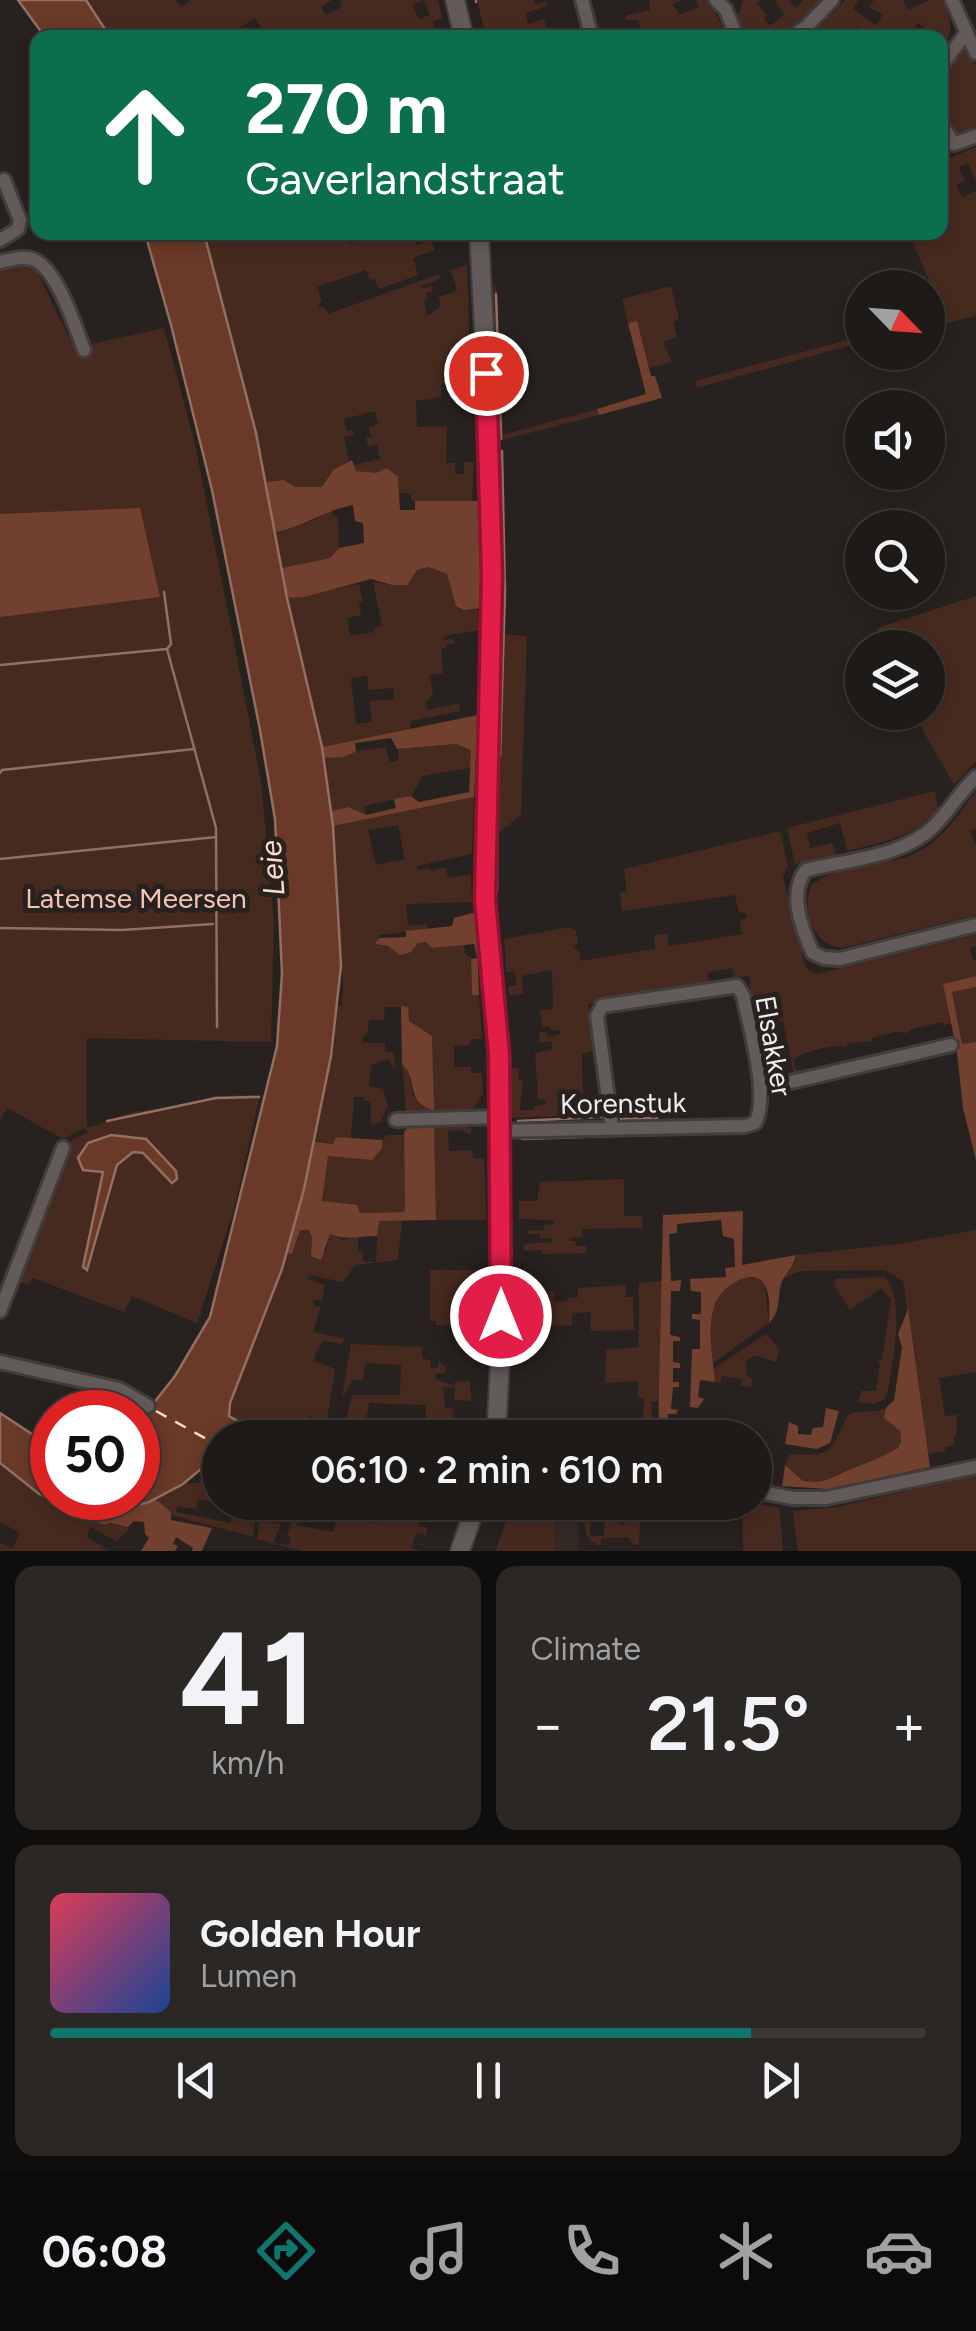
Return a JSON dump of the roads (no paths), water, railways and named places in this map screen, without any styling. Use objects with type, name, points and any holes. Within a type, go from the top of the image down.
[{"type":"main road","points":[[454,0],[462,30]]},
{"type":"main road","points":[[479,240],[492,575],[485,900],[501,1124],[497,1420]]},
{"type":"main road","points":[[460,1551],[471,1520]]},
{"type":"street","points":[[582,0],[590,30]]},
{"type":"street","points":[[803,30],[832,0]]},
{"type":"street","points":[[952,0],[976,54]]},
{"type":"street","points":[[725,3],[734,30]]},
{"type":"street","points":[[948,57],[966,33]]},
{"type":"street","points":[[948,135],[954,144],[976,136]]},
{"type":"street","points":[[0,240],[18,228],[20,220],[4,180]]},
{"type":"street","points":[[0,262],[27,258],[44,266],[63,298],[84,350]]},
{"type":"street","points":[[976,777],[919,839],[899,848],[806,870],[796,891],[808,943],[813,953],[824,958],[840,959],[976,925]]},
{"type":"street","name":"Elsakker","points":[[612,1128],[596,1016],[602,1006],[737,986],[744,995],[760,1088],[760,1114],[755,1123],[745,1126]]},
{"type":"street","points":[[760,1088],[951,1045]]},
{"type":"street","name":"Korenstuk","points":[[396,1120],[612,1128],[745,1126]]},
{"type":"street","points":[[0,1311],[63,1148]]},
{"type":"street","points":[[0,1362],[122,1390]]},
{"type":"street","points":[[772,1494],[826,1498],[976,1467]]},
{"type":"waterway","points":[[496,294],[501,439]]},
{"type":"waterway","points":[[500,756],[505,591],[502,451]]},
{"type":"waterway","points":[[164,592],[171,644],[167,649],[216,828],[217,1027]]},
{"type":"waterway","points":[[0,665],[167,649]]},
{"type":"waterway","points":[[0,773],[194,749]]},
{"type":"waterway","points":[[497,807],[497,890]]},
{"type":"waterway","points":[[0,859],[216,837]]},
{"type":"waterway","points":[[0,928],[122,930],[213,924]]},
{"type":"waterway","points":[[107,1121],[216,1098],[259,1097]]},
{"type":"waterway","points":[[518,1121],[602,1117],[604,1113]]},
{"type":"waterway","points":[[619,1119],[657,1118]]},
{"type":"waterway","points":[[522,1139],[641,1135]]},
{"type":"water label","name":"Leie","points":[[272,868]]},
{"type":"park label","name":"Latemse Meersen","points":[[136,898]]}]
